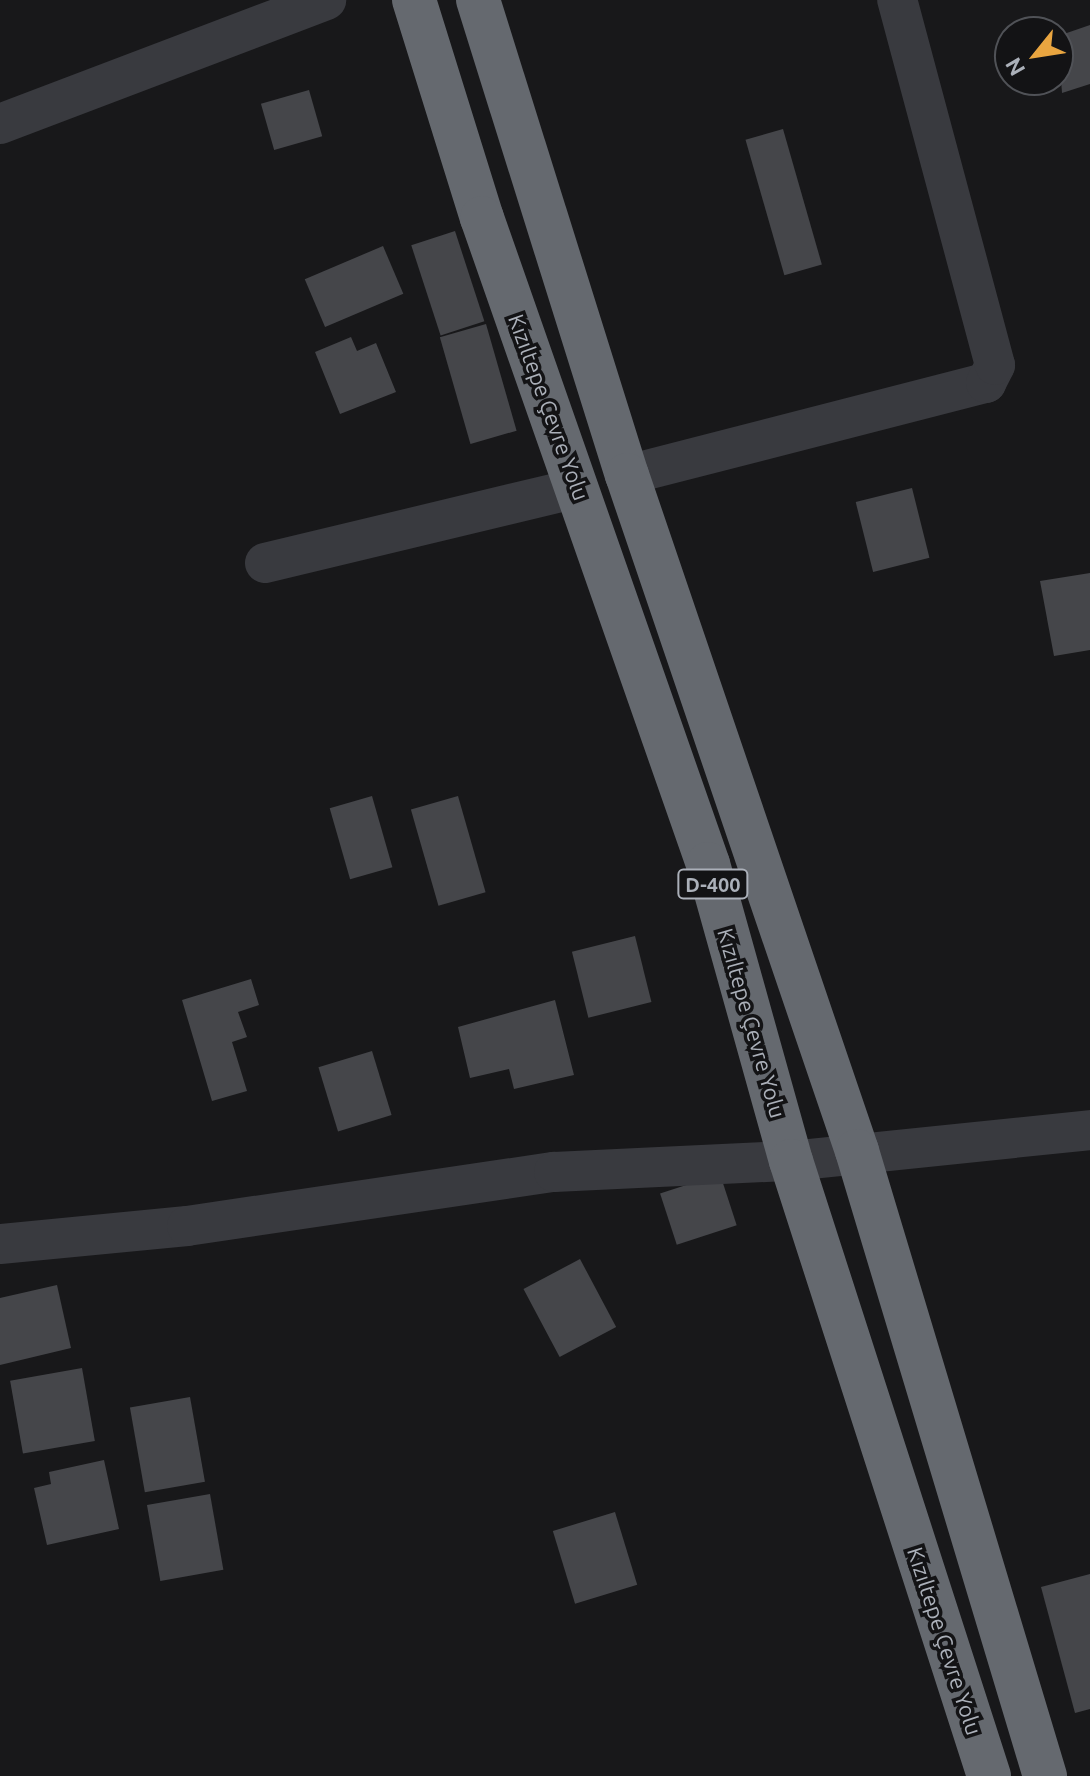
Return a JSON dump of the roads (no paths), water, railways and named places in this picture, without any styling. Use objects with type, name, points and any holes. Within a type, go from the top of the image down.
[{"type":"highway","name":"Kızıltepe Çevre Yolu","points":[[414,0],[482,218],[708,864],[791,1161],[989,1776]]},
{"type":"highway","name":"D-400","points":[[478,0],[627,475],[857,1151],[1045,1776]]},
{"type":"street","points":[[0,124],[326,0]]},
{"type":"street","points":[[627,475],[986,383],[995,365],[897,0]]},
{"type":"street","points":[[265,563],[578,488]]},
{"type":"street","points":[[0,1244],[187,1226],[554,1172],[791,1161],[857,1151],[1090,1130]]}]
